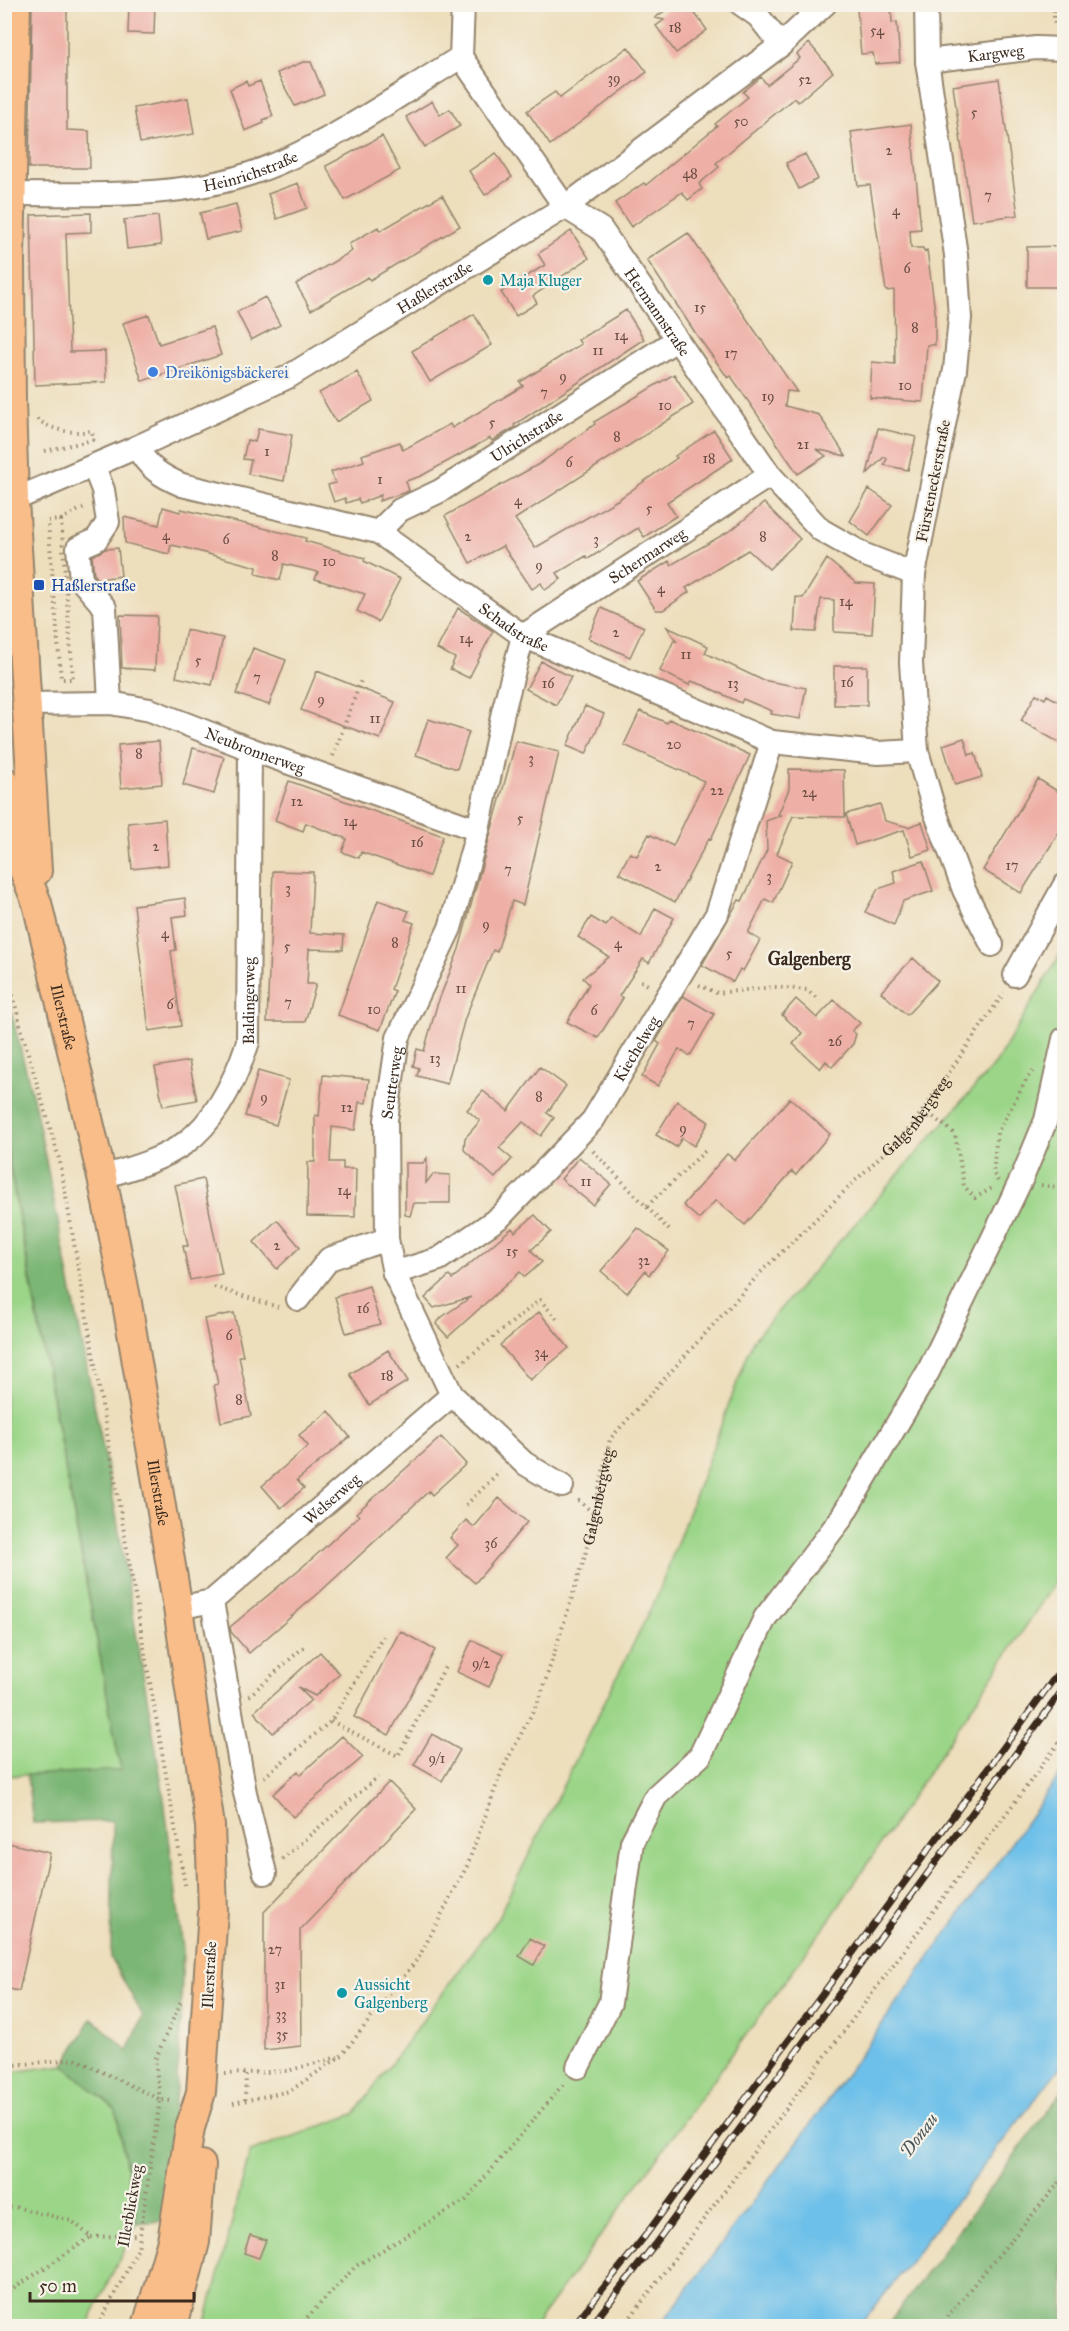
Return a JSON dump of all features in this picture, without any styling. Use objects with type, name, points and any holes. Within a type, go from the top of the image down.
[{"type":"main road","name":"Illerstraße","points":[[16,4],[10,258],[9,502],[37,854],[37,903]]},
{"type":"main road","name":"Illerstraße","points":[[4,781],[20,858],[37,903],[102,1177],[127,1303],[178,1608],[210,1826],[213,1911],[190,2128],[172,2241],[147,2326]]},
{"type":"main road","name":"Illerstraße","points":[[173,2326],[195,2242],[204,2130],[193,2089]]},
{"type":"street","points":[[461,57],[463,4]]},
{"type":"street","points":[[741,4],[758,16],[781,45]]},
{"type":"street","name":"Haßlerstraße","points":[[9,502],[98,465],[279,382],[565,207],[781,45],[825,4]]},
{"type":"street","name":"Fürsteneckerstraße","points":[[926,4],[927,61],[956,255],[960,318],[955,370],[914,574],[911,663],[917,751],[933,806],[964,890],[993,945]]},
{"type":"street","name":"Kargweg","points":[[927,61],[1036,48],[1065,49]]},
{"type":"street","name":"Heinrichstraße","points":[[13,194],[140,193],[200,186],[258,171],[321,141],[461,57]]},
{"type":"street","name":"Hermannstraße","points":[[461,57],[565,207],[601,228],[770,475],[821,530],[866,555],[914,574]]},
{"type":"street","name":"Ulrichstraße","points":[[378,532],[400,510],[440,491],[676,340]]},
{"type":"street","name":"Schadstraße","points":[[137,447],[146,464],[163,477],[182,485],[378,532],[523,636],[772,742],[878,753],[917,751]]},
{"type":"street","points":[[98,465],[108,522],[96,540],[78,548],[81,580],[105,608],[110,703]]},
{"type":"street","name":"Schermarweg","points":[[523,636],[770,475]]},
{"type":"street","name":"Seutterweg","points":[[523,636],[503,712],[478,830],[450,928],[398,1038],[386,1120],[387,1239],[394,1272],[447,1386],[515,1455],[562,1486]]},
{"type":"street","name":"Neubronnerweg","points":[[26,704],[110,703],[150,710],[250,749],[478,830]]},
{"type":"street","name":"Kiechelweg","points":[[394,1272],[439,1259],[500,1217],[593,1120],[717,914],[772,742]]},
{"type":"street","name":"Baldingerweg","points":[[102,1177],[160,1157],[185,1143],[211,1116],[236,1076],[242,1060],[248,1042],[250,749]]},
{"type":"street","points":[[1014,975],[1065,886]]},
{"type":"street","points":[[578,2067],[610,2003],[632,1842],[656,1796],[700,1756],[765,1618],[840,1520],[928,1372],[1007,1189],[1046,1120],[1065,1039]]},
{"type":"street","points":[[298,1299],[329,1259],[387,1239]]},
{"type":"street","name":"Welserweg","points":[[178,1608],[212,1601],[447,1386]]},
{"type":"street","points":[[212,1601],[244,1793],[265,1873]]},
{"type":"path","points":[[32,416],[46,426],[74,434],[92,432],[98,465]]},
{"type":"path","points":[[45,451],[93,440]]},
{"type":"path","points":[[61,520],[91,504]]},
{"type":"path","points":[[48,521],[61,679],[73,679],[64,563]]},
{"type":"path","points":[[326,776],[362,680]]},
{"type":"path","points":[[4,960],[23,1036],[60,1162],[186,1890]]},
{"type":"path","name":"Galgenbergweg","points":[[233,2103],[290,2091],[341,2055],[418,1957],[467,1866],[502,1770],[540,1698],[585,1556],[610,1439],[760,1273],[912,1126],[983,1026],[1014,975]]},
{"type":"path","points":[[679,976],[717,993],[775,987],[807,990],[818,999]]},
{"type":"path","points":[[912,1126],[932,1116],[955,1134],[964,1186],[975,1198],[1007,1189],[993,1173],[997,1132],[1028,1077],[1042,1062]]},
{"type":"path","points":[[578,1136],[669,1230]]},
{"type":"path","points":[[647,1206],[705,1151]]},
{"type":"path","points":[[214,1287],[277,1308],[298,1299]]},
{"type":"path","points":[[447,1386],[540,1300],[559,1321]]},
{"type":"path","points":[[466,1505],[515,1455]]},
{"type":"path","points":[[244,1793],[331,1720],[383,1636]]},
{"type":"path","points":[[231,1712],[307,1644]]},
{"type":"path","points":[[331,1720],[398,1756],[446,1665]]},
{"type":"path","points":[[624,2326],[1065,1736]]},
{"type":"path","points":[[265,1873],[378,1777]]},
{"type":"path","name":"Illerblickweg","points":[[98,2326],[138,2249],[138,2235],[160,2100],[155,2060],[183,1995]]},
{"type":"path","points":[[4,2066],[75,2059],[160,2100],[246,2075],[287,2071],[341,2055]]},
{"type":"path","points":[[299,2326],[356,2266],[466,2200],[578,2067]]},
{"type":"path","points":[[245,2100],[246,2075]]},
{"type":"path","points":[[939,2326],[1065,2177]]},
{"type":"path","points":[[4,2208],[15,2207],[72,2221],[91,2237]]},
{"type":"path","points":[[4,2295],[91,2237],[138,2235]]},
{"type":"green space","points":[[1064,948],[1064,1569],[835,1912],[535,2326],[205,2326],[250,2152],[354,2114],[497,1919],[658,1594],[753,1340],[996,1063]]},
{"type":"green space","points":[[4,984],[35,1106],[115,1509],[163,1791],[183,1949],[179,2058],[163,2221],[137,2223],[116,2110],[64,2065],[92,2018],[128,2051],[143,2016],[111,1958],[113,1821],[33,1823],[27,1775],[121,1770],[5,1139]]},
{"type":"green space","points":[[4,1139],[121,1771],[5,1776]]},
{"type":"green space","points":[[64,2065],[116,2110],[137,2223],[87,2326],[5,2326],[4,2073]]},
{"type":"green space","points":[[1064,2089],[1064,2326],[887,2326]]},
{"type":"water","name":"Donau","points":[[1064,1769],[1064,2062],[860,2326],[660,2326],[807,2129]]},
{"type":"building","points":[[32,4],[67,4],[67,130],[89,131],[90,168],[29,168]]},
{"type":"building","points":[[129,4],[155,4],[154,34],[128,33]]},
{"type":"building","points":[[674,4],[688,4],[707,30],[676,53],[656,26],[664,20],[655,18]]},
{"type":"building","points":[[891,6],[892,23],[897,22],[900,62],[875,64],[873,53],[861,54],[857,9]]},
{"type":"building","points":[[809,43],[833,72],[798,102],[794,98],[716,163],[719,167],[699,184],[702,189],[688,200],[682,192],[631,227],[615,203],[644,183],[646,185],[717,126],[715,124],[748,97],[743,92],[761,77],[767,85],[800,58],[797,54]]},
{"type":"building","points":[[628,47],[647,72],[550,145],[527,111],[555,92],[560,98]]},
{"type":"building","points":[[303,62],[311,62],[324,94],[295,106],[277,73]]},
{"type":"building","points":[[999,79],[1018,215],[972,221],[953,86]]},
{"type":"building","points":[[246,81],[248,86],[260,81],[273,116],[263,120],[264,123],[245,131],[230,89]]},
{"type":"building","points":[[188,98],[194,134],[140,143],[134,108]]},
{"type":"building","points":[[432,101],[440,115],[450,109],[460,126],[425,147],[406,117]]},
{"type":"building","points":[[911,124],[921,229],[910,230],[911,248],[927,250],[935,311],[935,345],[927,345],[923,402],[870,398],[872,362],[895,364],[894,290],[886,291],[870,185],[858,186],[851,132]]},
{"type":"building","points":[[382,136],[400,170],[345,200],[326,166]]},
{"type":"building","points":[[496,153],[512,177],[485,195],[469,171]]},
{"type":"building","points":[[805,154],[818,179],[799,189],[786,163]]},
{"type":"building","points":[[298,183],[307,208],[277,219],[268,194]]},
{"type":"building","points":[[442,195],[460,226],[370,280],[368,277],[311,310],[296,284],[352,251],[349,244],[378,227],[380,231]]},
{"type":"building","points":[[236,204],[242,231],[206,239],[200,213]]},
{"type":"building","points":[[91,213],[91,232],[66,233],[70,352],[105,351],[106,382],[35,385],[31,215]]},
{"type":"building","points":[[158,216],[161,245],[127,249],[124,220]]},
{"type":"building","points":[[571,231],[589,258],[533,296],[537,303],[516,316],[501,292],[545,265],[538,254]]},
{"type":"building","points":[[688,233],[797,392],[787,391],[785,406],[819,415],[846,456],[816,449],[826,456],[798,474],[731,376],[728,378],[696,334],[647,260]]},
{"type":"building","points":[[1065,246],[1065,287],[1027,287],[1027,247]]},
{"type":"building","points":[[265,297],[280,325],[251,340],[237,312]]},
{"type":"building","points":[[626,310],[644,339],[514,425],[515,427],[492,441],[490,438],[421,476],[406,481],[409,491],[379,501],[381,495],[360,503],[358,499],[346,503],[345,498],[334,502],[328,485],[335,483],[331,472],[364,461],[362,455],[400,442],[403,450],[450,424],[452,428],[523,386],[520,382],[581,344],[578,340]]},
{"type":"building","points":[[474,314],[492,345],[430,382],[412,351]]},
{"type":"building","points":[[149,315],[159,344],[212,327],[221,355],[142,381],[123,323]]},
{"type":"building","points":[[357,372],[373,401],[336,422],[319,393]]},
{"type":"building","points":[[674,374],[693,404],[515,519],[535,548],[619,499],[677,458],[675,456],[714,430],[733,459],[667,502],[676,516],[644,537],[638,528],[588,559],[586,556],[557,573],[561,579],[545,590],[541,583],[532,589],[503,546],[470,563],[445,516],[539,464],[595,424],[594,422]]},
{"type":"building","points":[[878,428],[916,437],[908,470],[884,465],[887,459],[884,457],[867,474]]},
{"type":"building","points":[[258,429],[292,435],[284,481],[248,474],[251,460],[243,459],[247,440],[255,442]]},
{"type":"building","points":[[869,489],[892,505],[869,536],[850,521]]},
{"type":"building","points":[[764,503],[800,539],[769,569],[748,550],[686,588],[689,592],[663,610],[656,610],[637,581],[669,561],[671,565],[733,529]]},
{"type":"building","points":[[163,507],[180,512],[181,509],[306,538],[305,541],[365,558],[364,561],[400,579],[378,622],[357,611],[365,594],[315,579],[318,572],[284,564],[280,580],[256,574],[257,567],[186,548],[171,545],[169,554],[125,543],[124,517],[159,525]]},
{"type":"building","points":[[118,548],[121,576],[98,579],[94,574],[92,556],[105,549]]},
{"type":"building","points":[[827,559],[856,583],[875,584],[872,634],[834,632],[834,600],[821,599],[816,632],[794,631],[796,597],[803,598]]},
{"type":"building","points":[[458,608],[493,631],[469,678],[450,669],[455,658],[437,649]]},
{"type":"building","points":[[601,608],[644,627],[630,657],[588,638]]},
{"type":"building","points":[[120,615],[157,616],[155,670],[122,668]]},
{"type":"building","points":[[667,627],[708,646],[705,653],[762,680],[806,688],[800,719],[771,714],[772,711],[743,699],[741,703],[703,685],[691,681],[689,685],[660,671],[674,640],[677,642]]},
{"type":"building","points":[[186,630],[223,638],[212,685],[176,677]]},
{"type":"building","points":[[253,648],[286,660],[269,705],[236,694]]},
{"type":"building","points":[[541,661],[571,677],[556,705],[526,689]]},
{"type":"building","points":[[834,666],[867,666],[867,705],[834,705]]},
{"type":"building","points":[[317,671],[395,702],[380,739],[301,710]]},
{"type":"building","points":[[1036,694],[1045,699],[1047,695],[1065,705],[1065,746],[1021,721]]},
{"type":"building","points":[[585,706],[604,714],[586,754],[567,746]]},
{"type":"building","points":[[640,711],[667,723],[669,719],[750,755],[711,839],[709,838],[675,902],[619,873],[630,853],[637,856],[649,834],[673,846],[704,781],[624,745]]},
{"type":"building","points":[[428,719],[469,732],[457,769],[416,755]]},
{"type":"building","points":[[964,738],[969,755],[975,753],[982,777],[955,785],[943,745]]},
{"type":"building","points":[[159,741],[162,784],[121,788],[118,745]]},
{"type":"building","points":[[516,741],[559,752],[523,905],[512,901],[497,952],[493,950],[465,1018],[447,1084],[417,1076],[419,1068],[413,1066],[417,1049],[424,1051],[437,1005],[459,949]]},
{"type":"building","points":[[193,748],[224,757],[214,794],[183,785]]},
{"type":"building","points":[[789,769],[844,770],[845,817],[793,816],[777,854],[792,861],[773,903],[765,899],[748,933],[760,940],[743,971],[740,969],[733,982],[702,965],[739,900],[742,901],[767,850],[766,821],[782,815],[778,815],[789,789]]},
{"type":"building","points":[[1038,779],[1065,796],[1065,823],[1021,893],[983,870]]},
{"type":"building","points":[[289,781],[443,836],[429,876],[361,852],[359,858],[342,852],[347,839],[306,823],[303,831],[275,820]]},
{"type":"building","points":[[880,804],[885,821],[908,827],[922,822],[931,850],[912,856],[904,830],[855,845],[846,814]]},
{"type":"building","points":[[165,819],[168,865],[132,869],[128,823]]},
{"type":"building","points":[[923,861],[933,891],[903,901],[894,925],[865,912],[878,889],[896,883],[893,871]]},
{"type":"building","points":[[273,871],[313,872],[310,933],[344,935],[343,950],[309,949],[307,984],[316,984],[305,1022],[267,1022]]},
{"type":"building","points":[[185,898],[187,915],[172,917],[176,950],[171,951],[181,1026],[149,1031],[134,905]]},
{"type":"building","points":[[378,900],[409,911],[405,920],[414,923],[391,989],[395,991],[380,1030],[338,1015]]},
{"type":"building","points":[[655,908],[674,918],[649,963],[643,959],[619,996],[623,998],[598,1038],[567,1022],[589,984],[583,978],[609,957],[578,937],[591,917],[606,926],[611,918],[641,937]]},
{"type":"building","points":[[913,958],[938,981],[907,1015],[881,992]]},
{"type":"building","points":[[683,996],[714,1014],[690,1056],[679,1049],[658,1086],[642,1077],[660,1044],[656,1041]]},
{"type":"building","points":[[796,999],[817,1018],[834,1000],[860,1023],[852,1031],[856,1034],[853,1044],[832,1067],[826,1061],[820,1069],[793,1044],[802,1033],[782,1015]]},
{"type":"building","points":[[189,1061],[197,1100],[163,1106],[155,1067]]},
{"type":"building","points":[[540,1067],[566,1086],[547,1113],[554,1118],[541,1136],[523,1122],[499,1148],[512,1159],[495,1178],[464,1150],[465,1138],[480,1121],[467,1110],[483,1091],[508,1111]]},
{"type":"building","points":[[258,1071],[289,1080],[276,1125],[245,1116]]},
{"type":"building","points":[[323,1075],[369,1079],[366,1103],[359,1102],[355,1130],[332,1127],[330,1162],[343,1162],[343,1169],[356,1169],[355,1217],[307,1216],[308,1162],[315,1162],[315,1115],[319,1116]]},
{"type":"building","points":[[790,1098],[830,1134],[796,1175],[792,1171],[745,1225],[716,1200],[699,1219],[683,1205],[727,1154],[735,1160]]},
{"type":"building","points":[[677,1101],[709,1122],[694,1146],[682,1138],[676,1147],[656,1135]]},
{"type":"building","points":[[579,1157],[611,1184],[593,1205],[561,1179]]},
{"type":"building","points":[[427,1158],[426,1183],[433,1174],[450,1175],[450,1203],[414,1203],[410,1216],[405,1215],[405,1163],[423,1163]]},
{"type":"building","points":[[203,1179],[222,1274],[190,1280],[183,1246],[188,1246],[175,1185]]},
{"type":"building","points":[[535,1215],[551,1232],[531,1250],[542,1262],[525,1277],[520,1272],[448,1337],[436,1324],[442,1317],[471,1297],[434,1308],[425,1298],[449,1276],[452,1279],[512,1228],[515,1232]]},
{"type":"building","points":[[277,1220],[300,1247],[277,1269],[254,1242]]},
{"type":"building","points":[[638,1228],[669,1251],[649,1275],[645,1271],[627,1293],[601,1271]]},
{"type":"building","points":[[369,1286],[380,1324],[346,1333],[335,1297]]},
{"type":"building","points":[[539,1312],[569,1348],[530,1380],[500,1345]]},
{"type":"building","points":[[234,1313],[243,1356],[239,1356],[251,1416],[221,1422],[214,1385],[218,1384],[204,1319]]},
{"type":"building","points":[[388,1350],[408,1381],[369,1405],[350,1374]]},
{"type":"building","points":[[329,1411],[350,1437],[297,1480],[304,1488],[281,1508],[262,1486],[308,1446],[299,1435]]},
{"type":"building","points":[[441,1437],[466,1464],[432,1495],[429,1491],[320,1592],[249,1653],[231,1632],[230,1627],[314,1557],[359,1516],[356,1513]]},
{"type":"building","points":[[499,1498],[527,1522],[475,1583],[446,1558],[458,1545],[450,1538],[466,1520],[474,1527]]},
{"type":"building","points":[[400,1631],[435,1650],[389,1735],[354,1717]]},
{"type":"building","points":[[472,1640],[504,1654],[489,1687],[457,1672]]},
{"type":"building","points":[[320,1652],[340,1674],[315,1696],[298,1687],[311,1700],[273,1733],[254,1712]]},
{"type":"building","points":[[432,1734],[460,1750],[442,1781],[414,1765]]},
{"type":"building","points":[[342,1736],[363,1757],[293,1817],[273,1794],[298,1771],[300,1775]]},
{"type":"building","points":[[389,1782],[416,1809],[300,1930],[301,2046],[264,2050],[264,1912]]},
{"type":"building","points":[[4,1842],[50,1853],[19,1991],[4,1988]]},
{"type":"building","points":[[530,1938],[544,1946],[534,1965],[519,1956]]},
{"type":"building","points":[[250,2235],[266,2240],[259,2258],[244,2253]]},
{"type":"railway","points":[[573,2326],[645,2236],[1064,1665]]},
{"type":"railway","points":[[591,2326],[655,2244],[1064,1688]]},
{"type":"place","name":"Maja Kluger","points":[[488,280]]},
{"type":"place","name":"Dreikönigsbäckerei","points":[[153,372]]},
{"type":"place","name":"Haßlerstraße","points":[[39,585]]},
{"type":"place","name":"Aussicht Galgenberg","points":[[342,1993]]},
{"type":"district","name":"Galgenberg","points":[[809,959]]}]
